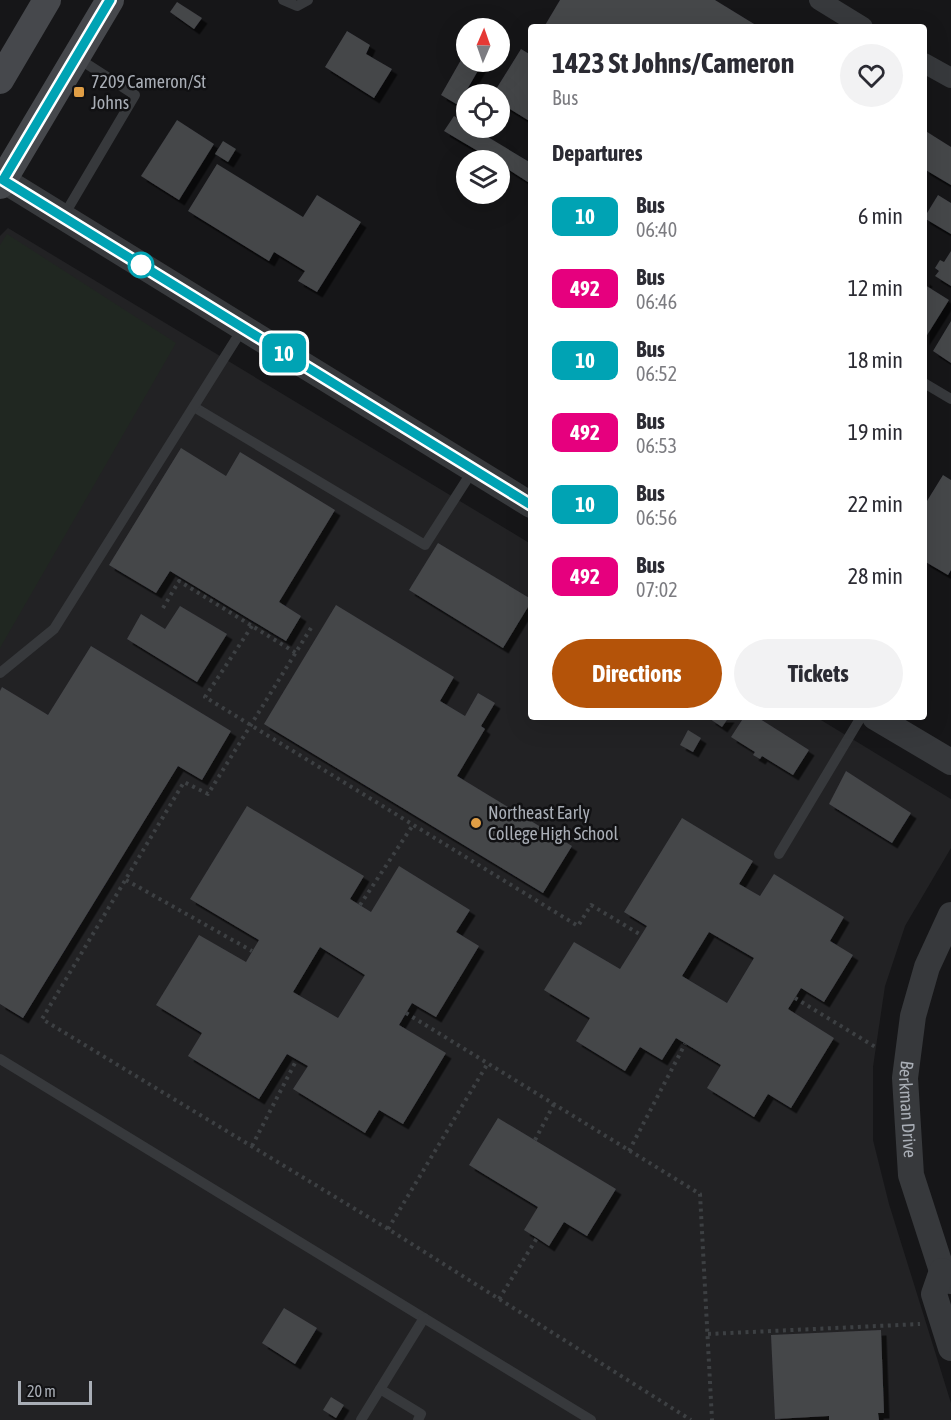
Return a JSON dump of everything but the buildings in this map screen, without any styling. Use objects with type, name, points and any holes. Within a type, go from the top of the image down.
[{"type":"main road","points":[[0,80],[47,0]]},
{"type":"main road","points":[[1,181],[110,0]]},
{"type":"street","points":[[819,0],[858,24]]},
{"type":"street","points":[[927,65],[951,78]]},
{"type":"street","points":[[1,181],[528,503]]},
{"type":"street","points":[[880,720],[951,762]]},
{"type":"street","name":"Berkman Drive","points":[[951,915],[927,967],[913,1016],[905,1078],[911,1175],[946,1276],[934,1293],[951,1348]]},
{"type":"lane","points":[[283,0],[297,6],[308,0]]},
{"type":"lane","points":[[63,217],[135,95],[76,57]]},
{"type":"lane","points":[[0,673],[54,629],[243,328]]},
{"type":"lane","points":[[927,385],[951,399]]},
{"type":"lane","points":[[194,407],[425,545],[473,470]]},
{"type":"lane","points":[[779,854],[859,720]]},
{"type":"lane","points":[[0,1059],[591,1420]]},
{"type":"lane","points":[[361,1420],[424,1318]]},
{"type":"lane","points":[[380,1389],[421,1414],[418,1420]]},
{"type":"path","points":[[163,608],[179,581],[296,653]]},
{"type":"path","points":[[252,626],[205,697],[578,926],[591,905],[641,935]]},
{"type":"path","points":[[311,628],[208,795],[184,782],[42,1019],[388,1229],[690,1420]]},
{"type":"path","points":[[360,905],[413,825]]},
{"type":"path","points":[[126,880],[252,951]]},
{"type":"path","points":[[795,998],[877,1048]]},
{"type":"path","points":[[406,1013],[700,1194],[712,1420]]},
{"type":"path","points":[[629,1151],[685,1044]]},
{"type":"path","points":[[252,1146],[297,1059]]},
{"type":"path","points":[[388,1229],[488,1063]]},
{"type":"path","points":[[535,1140],[554,1104]]},
{"type":"path","points":[[499,1299],[537,1238]]},
{"type":"path","points":[[708,1334],[921,1324]]},
{"type":"shaded area","name":"Northeast Early College High School","points":[[8,228],[528,542],[528,720],[821,720],[951,799],[951,848],[905,926],[885,986],[873,1067],[873,1140],[889,1204],[951,1403],[951,1420],[0,1420],[0,236]]},
{"type":"shaded area","points":[[7,234],[176,343],[0,648],[0,245]]},
{"type":"bus line","name":"10","points":[[110,0],[3,180],[528,503]]},
{"type":"place","name":"7209 Cameron/St Johns","points":[[79,92]]},
{"type":"place","name":"Northeast Early College High School","points":[[476,823]]}]
